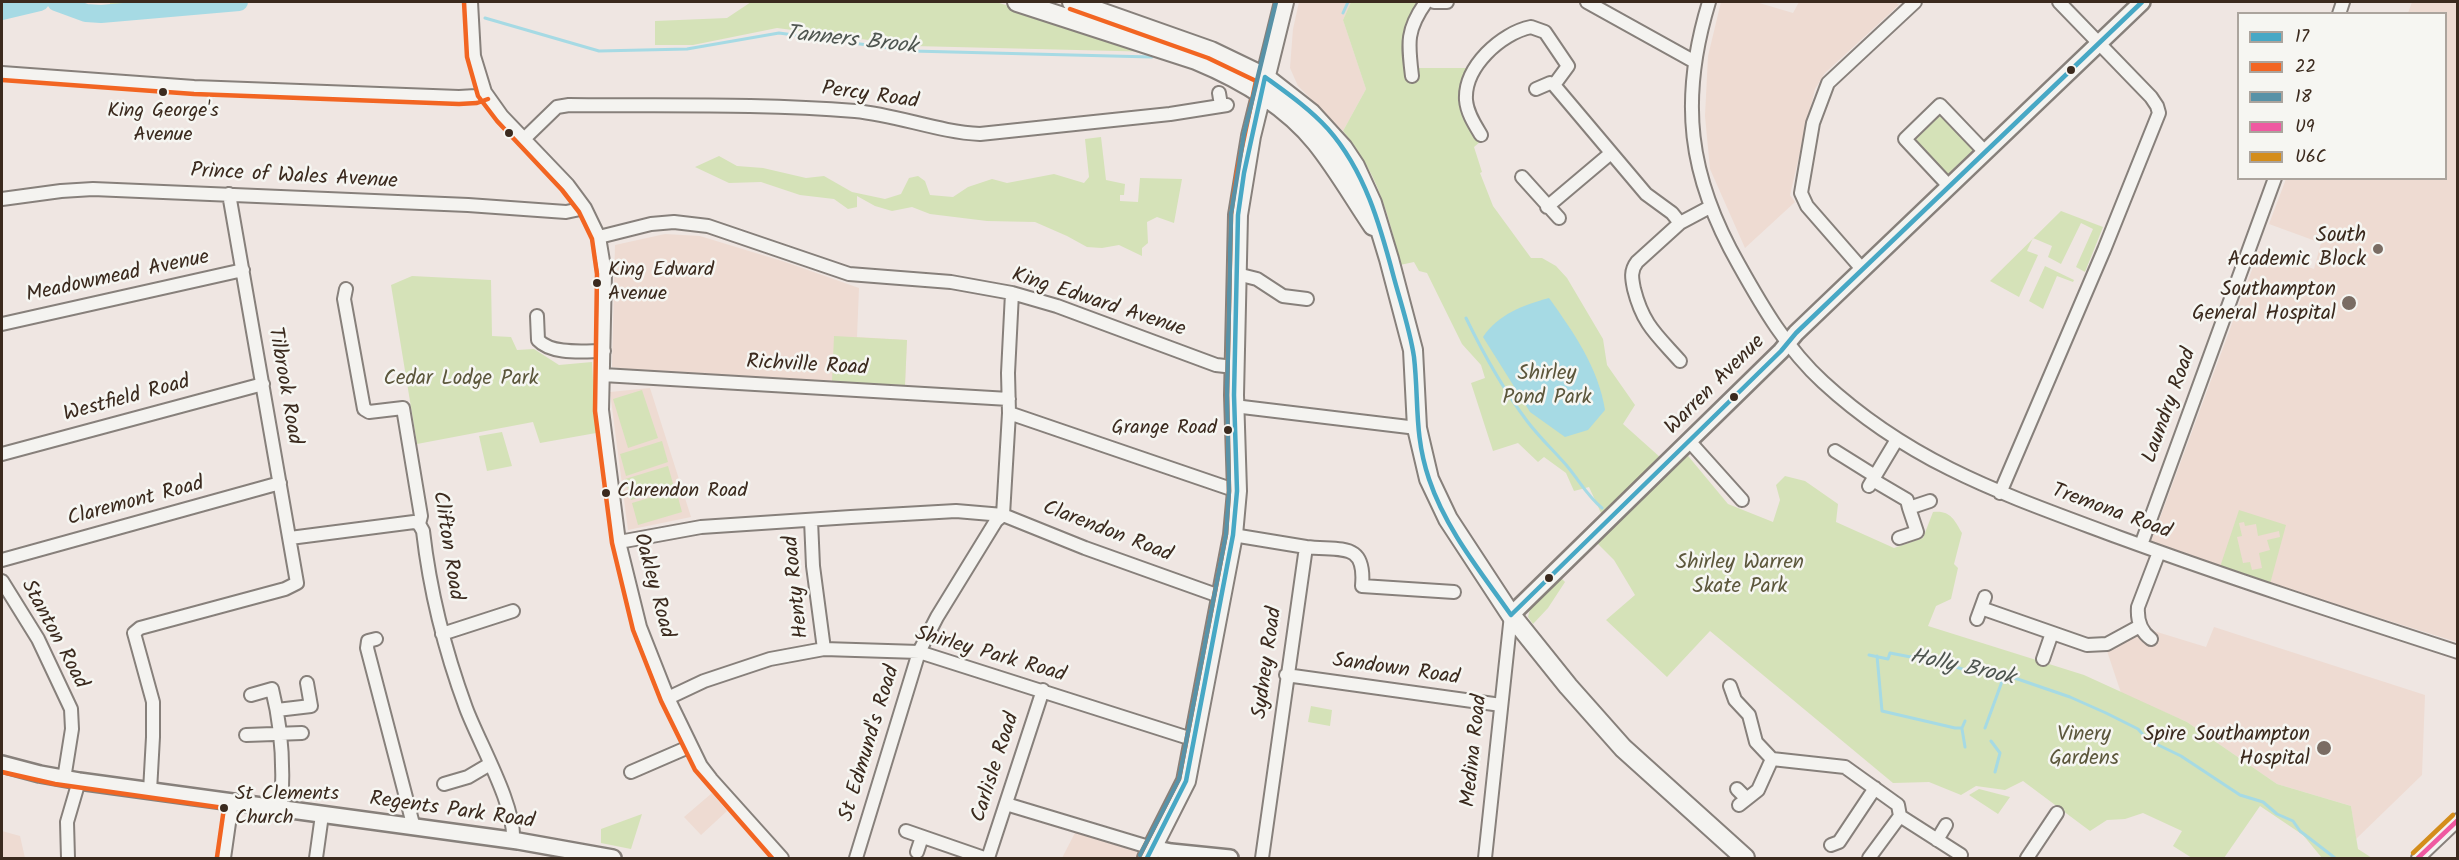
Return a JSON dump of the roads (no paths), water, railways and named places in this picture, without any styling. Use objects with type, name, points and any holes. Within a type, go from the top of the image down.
[{"type":"main road","points":[[1017,2],[1196,60],[1263,85]]},
{"type":"main road","points":[[1072,2],[1211,51],[1263,85],[1317,143],[1384,242],[1413,350],[1413,427],[1430,479],[1448,519],[1511,615],[1568,686],[1623,748],[1745,858]]},
{"type":"main road","points":[[1149,853],[1181,795],[1195,740],[1233,535],[1237,491],[1234,367],[1238,215],[1244,173],[1263,85],[1284,2]]},
{"type":"street","name":"Oakley Road","points":[[471,2],[474,56],[485,92],[502,116],[568,185],[585,208],[599,237],[605,273],[602,410],[619,542],[640,627],[668,698],[691,746],[711,779],[782,858]]},
{"type":"street","points":[[1412,76],[1409,33],[1426,2]]},
{"type":"street","points":[[1434,2],[1447,2]]},
{"type":"street","points":[[1587,2],[1695,62]]},
{"type":"street","name":"Tremona Road","points":[[1709,2],[1691,89],[1692,129],[1698,166],[1710,207],[1734,257],[1772,324],[1822,382],[1896,441],[1959,475],[2000,493],[2159,552],[2457,652]]},
{"type":"street","points":[[1862,269],[1807,206],[1802,197],[1801,184],[1818,104],[1828,83],[1915,2]]},
{"type":"street","points":[[2000,493],[2091,282],[2159,113],[2155,102],[2059,2]]},
{"type":"street","name":"Warren Avenue","points":[[1511,615],[1690,442],[1948,185],[2011,129],[2142,2]]},
{"type":"street","points":[[1481,135],[1466,100],[1468,82],[1483,59],[1510,33],[1531,27],[1545,32],[1568,66],[1554,85]]},
{"type":"street","points":[[2,74],[194,87],[459,97],[476,96],[485,92]]},
{"type":"street","points":[[1536,89],[1550,84],[1554,85],[1646,194],[1680,223]]},
{"type":"street","name":"Percy Road","points":[[524,138],[557,107],[569,105],[837,110],[887,116],[957,132],[981,134],[1170,114],[1222,101]]},
{"type":"street","points":[[1948,185],[1905,139],[1940,105],[1984,152]]},
{"type":"street","points":[[1547,207],[1611,153]]},
{"type":"street","points":[[1522,177],[1559,218]]},
{"type":"street","name":"Laundry Road","points":[[2141,545],[2274,180]]},
{"type":"street","name":"Prince of Wales Avenue","points":[[2,199],[61,190],[93,189],[566,212],[585,208]]},
{"type":"street","name":"Tilbrook Road","points":[[150,791],[153,702],[133,637],[135,631],[296,584],[297,579],[230,194]]},
{"type":"street","points":[[1680,362],[1647,325],[1641,314],[1631,274],[1637,262],[1680,223],[1710,207]]},
{"type":"street","name":"King Edward Avenue","points":[[599,237],[651,224],[674,222],[708,226],[849,274],[951,282],[1012,293],[1057,306],[1216,365],[1234,367]]},
{"type":"street","name":"Meadowmead Avenue","points":[[2,324],[243,270]]},
{"type":"street","points":[[1237,274],[1257,279],[1283,296],[1307,298]]},
{"type":"street","name":"Clifton Road","points":[[346,289],[344,299],[362,403],[369,412],[403,408],[421,516],[419,524],[423,531],[442,634],[461,693],[513,821],[513,841]]},
{"type":"street","points":[[1003,514],[1009,413],[1012,293]]},
{"type":"street","points":[[537,316],[538,340],[542,344],[564,350],[604,351]]},
{"type":"street","name":"Richville Road","points":[[603,375],[1009,399]]},
{"type":"street","name":"Westfield Road","points":[[2,454],[263,384]]},
{"type":"street","points":[[1234,406],[1413,427]]},
{"type":"street","points":[[1009,413],[1237,491]]},
{"type":"street","points":[[1873,481],[1896,441]]},
{"type":"street","points":[[1690,442],[1742,500]]},
{"type":"street","points":[[1835,451],[1873,481],[1907,500],[1917,531],[1899,538]]},
{"type":"street","name":"Claremont Road","points":[[2,560],[280,483]]},
{"type":"street","points":[[1910,508],[1930,501]]},
{"type":"street","name":"Clarendon Road","points":[[619,542],[701,528],[956,511],[1003,514],[1085,548],[1222,597]]},
{"type":"street","name":"St Edmund's Road","points":[[856,858],[919,652],[937,617],[996,521],[1003,514]]},
{"type":"street","name":"Henty Road","points":[[811,520],[813,566],[824,649]]},
{"type":"street","points":[[290,538],[414,522],[419,524]]},
{"type":"street","points":[[1233,535],[1352,552],[1361,559],[1364,570],[1362,586],[1454,592]]},
{"type":"street","name":"Sydney Road","points":[[1262,858],[1286,675],[1306,547]]},
{"type":"street","points":[[2151,639],[2140,626],[2138,607],[2159,552]]},
{"type":"street","name":"Stanton Road","points":[[2,581],[38,639],[72,713],[71,780],[67,822],[68,858]]},
{"type":"street","points":[[1981,608],[2087,645],[2107,644],[2140,626]]},
{"type":"street","points":[[442,634],[513,611]]},
{"type":"street","name":"Medina Road","points":[[1485,858],[1511,615]]},
{"type":"street","points":[[2043,659],[2052,633]]},
{"type":"street","points":[[376,639],[368,641],[367,648],[414,828]]},
{"type":"street","points":[[1507,648],[1521,642],[1532,642]]},
{"type":"street","name":"Shirley Park Road","points":[[668,698],[704,681],[770,659],[824,649],[919,652],[1195,740]]},
{"type":"street","name":"Sandown Road","points":[[1286,675],[1501,705]]},
{"type":"street","points":[[277,710],[311,706],[307,683]]},
{"type":"street","points":[[1730,686],[1735,700],[1749,715],[1756,742],[1772,759],[1845,767],[1898,805],[1900,816],[1937,840],[1962,852]]},
{"type":"street","points":[[252,695],[272,689],[282,753],[281,808]]},
{"type":"street","name":"Carlisle Road","points":[[986,858],[1043,690]]},
{"type":"street","points":[[246,735],[302,733]]},
{"type":"street","points":[[631,772],[691,746]]},
{"type":"street","points":[[1741,797],[1758,790],[1772,759]]},
{"type":"street","name":"Regents Park Road","points":[[2,764],[71,780],[513,841],[613,858]]},
{"type":"street","points":[[444,784],[468,777],[489,764]]},
{"type":"street","points":[[1831,845],[1839,842],[1875,788]]},
{"type":"street","points":[[224,858],[232,802]]},
{"type":"street","points":[[1006,804],[1149,853],[1230,858]]},
{"type":"street","points":[[2027,858],[2057,813]]},
{"type":"street","points":[[316,858],[322,815]]},
{"type":"street","points":[[1869,858],[1900,816]]},
{"type":"street","points":[[2418,858],[2457,820]]},
{"type":"street","points":[[1937,840],[1946,825]]},
{"type":"street","points":[[906,831],[986,858]]},
{"type":"street","points":[[918,852],[922,837]]},
{"type":"water","points":[[1549,298],[1576,337],[1591,365],[1602,394],[1605,410],[1588,430],[1565,437],[1530,412],[1483,337],[1504,316],[1521,307]]},
{"type":"waterway","name":"Tanners Brook","points":[[2,11],[40,2]]},
{"type":"waterway","name":"Tanners Brook","points":[[56,2],[86,13],[101,14],[239,2]]},
{"type":"waterway","name":"Tanners Brook","points":[[1343,13],[1348,2]]},
{"type":"waterway","name":"Tanners Brook","points":[[485,18],[599,51],[687,49],[779,33],[912,51],[1152,57]]},
{"type":"waterway","name":"Holly Brook","points":[[1466,318],[1494,371],[1518,409],[1536,433],[1602,508]]},
{"type":"waterway","name":"Holly Brook","points":[[1869,655],[1888,659],[1890,653],[1947,664],[1968,671],[2000,673],[2070,697],[2138,729],[2148,740],[2181,756],[2240,795],[2263,802],[2277,814],[2293,821],[2300,831],[2335,858]]},
{"type":"waterway","points":[[1877,656],[1882,711],[1955,728],[1962,728],[1965,721]]},
{"type":"waterway","points":[[1985,728],[2004,676]]},
{"type":"waterway","points":[[1962,729],[1965,747]]},
{"type":"waterway","points":[[1991,741],[2000,753],[1995,772]]},
{"type":"place","name":"King George's Avenue","points":[[163,92]]},
{"type":"place","name":"South Academic Block","points":[[2378,249]]},
{"type":"place","name":"King Edward Avenue","points":[[597,283]]},
{"type":"place","name":"Southampton General Hospital","points":[[2349,303]]},
{"type":"place","name":"Grange Road","points":[[1228,430]]},
{"type":"place","name":"Clarendon Road","points":[[606,493]]},
{"type":"place","name":"Spire Southampton Hospital","points":[[2324,748]]},
{"type":"place","name":"St Clements Church","points":[[224,808]]},
{"type":"park label","name":"Cedar Lodge Park","points":[[461,380]]},
{"type":"park label","name":"Shirley Pond Park","points":[[1547,387]]},
{"type":"park label","name":"Shirley Warren Skate Park","points":[[1740,576]]},
{"type":"park label","name":"Vinery Gardens","points":[[2084,748]]}]
